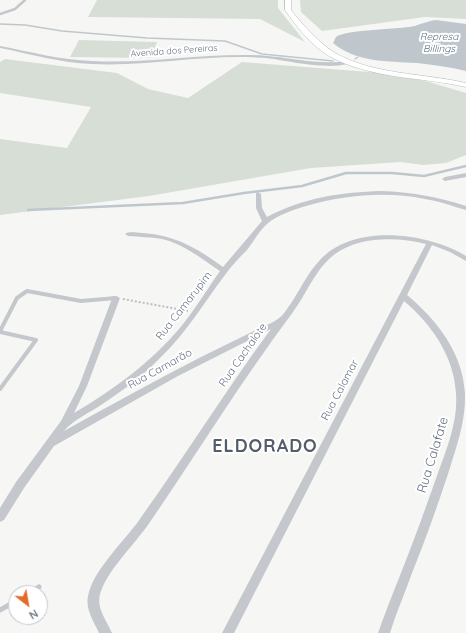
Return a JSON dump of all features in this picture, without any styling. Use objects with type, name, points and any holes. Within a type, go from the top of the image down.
[{"type":"main road","points":[[288,0],[288,10],[291,14],[318,42],[333,54],[351,62],[377,69],[413,74],[466,85]]},
{"type":"street","name":"Avenida dos Pereiras","points":[[0,47],[47,58],[88,63],[114,63],[238,56],[270,57],[330,64],[351,62]]},
{"type":"street","points":[[445,179],[466,175]]},
{"type":"street","points":[[258,194],[259,208],[266,222]]},
{"type":"street","name":"Rua Camarupim","points":[[65,423],[89,409],[142,369],[181,332],[224,271],[266,222],[283,212],[306,204],[355,194],[401,194],[435,199],[466,208]]},
{"type":"street","points":[[128,234],[162,238],[173,241],[200,255],[224,271]]},
{"type":"street","name":"Rua Cachalote","points":[[106,633],[93,606],[95,591],[102,578],[145,522],[209,425],[296,301],[318,266],[334,250],[346,244],[379,237],[402,238],[430,243],[442,247],[466,259]]},
{"type":"street","name":"Rua Calamar","points":[[228,633],[430,243]]},
{"type":"street","name":"Rua Calafate","points":[[384,633],[422,535],[453,445],[460,411],[459,380],[444,339],[429,318],[418,307],[402,295]]},
{"type":"street","points":[[0,517],[65,423],[83,386],[116,298]]},
{"type":"street","name":"Rua Camarão","points":[[51,443],[181,371],[282,320]]},
{"type":"lane","points":[[0,14],[15,9],[25,0]]},
{"type":"lane","points":[[0,389],[36,340],[0,332],[17,298],[27,291],[81,301],[116,298]]},
{"type":"path","points":[[116,298],[195,312]]},
{"type":"shaded area","points":[[97,0],[278,0],[278,8],[305,42],[260,19],[88,17]]},
{"type":"shaded area","points":[[300,0],[466,0],[466,19],[425,17],[322,31],[301,12]]},
{"type":"shaded area","points":[[79,40],[157,42],[151,58],[70,57]]},
{"type":"shaded area","points":[[5,59],[117,73],[148,89],[188,98],[242,62],[382,73],[429,82],[466,93],[466,155],[446,163],[423,165],[401,162],[311,168],[149,196],[0,215],[0,139],[67,148],[91,107],[0,93],[0,62]]},
{"type":"water","name":"Represa Billings","points":[[436,20],[466,24],[466,71],[417,63],[362,58],[342,50],[333,43],[336,37],[349,33],[416,26]]},
{"type":"waterway","points":[[0,24],[25,25],[62,31],[147,38],[225,41],[262,54],[333,61]]},
{"type":"waterway","points":[[28,210],[183,203],[244,193],[302,186],[346,173],[392,173],[424,176],[466,166]]},
{"type":"district","name":"ELDORADO","points":[[265,447]]}]
